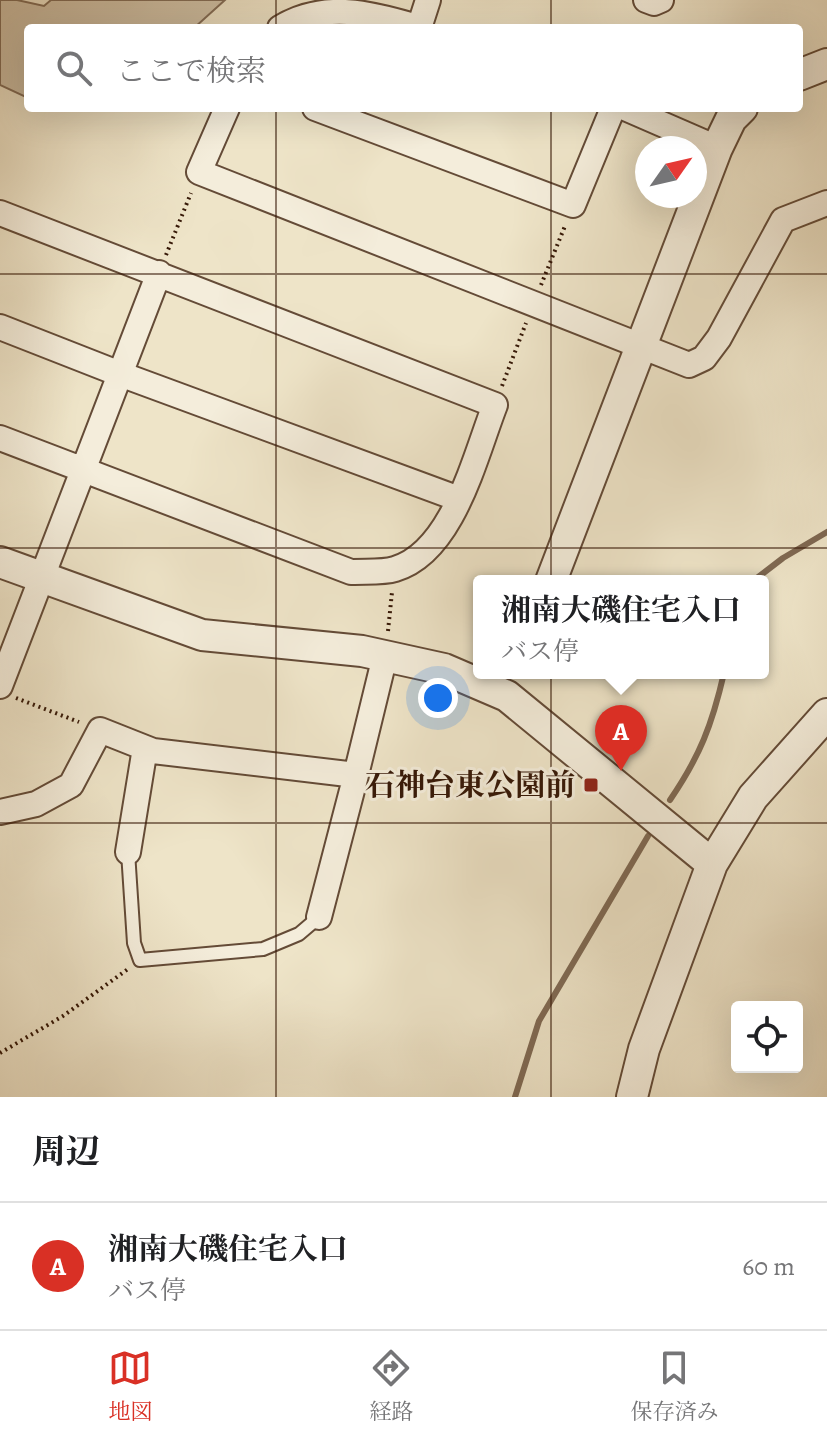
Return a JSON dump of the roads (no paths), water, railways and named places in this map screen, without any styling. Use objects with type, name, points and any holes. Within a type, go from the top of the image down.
[{"type":"street","points":[[419,24],[428,0]]},
{"type":"street","points":[[646,0],[654,3],[661,0]]},
{"type":"street","points":[[286,24],[299,16],[340,12],[373,13],[406,24]]},
{"type":"street","points":[[803,73],[827,64]]},
{"type":"street","points":[[225,112],[199,172],[689,365],[704,358],[719,338],[783,220],[827,203]]},
{"type":"street","points":[[326,112],[573,205],[611,112]]},
{"type":"street","points":[[634,112],[717,148]]},
{"type":"street","points":[[553,575],[717,148],[731,119],[738,112]]},
{"type":"street","points":[[0,213],[495,405],[447,526],[427,551],[395,569],[351,572],[0,438]]},
{"type":"street","points":[[7,692],[42,578],[159,273]]},
{"type":"street","points":[[0,327],[459,499]]},
{"type":"street","points":[[0,562],[202,635],[362,651],[473,675]]},
{"type":"street","points":[[319,917],[385,656]]},
{"type":"street","points":[[489,679],[511,684],[712,864]]},
{"type":"street","points":[[632,1097],[644,1049],[712,864],[753,797],[827,714]]},
{"type":"street","points":[[0,812],[36,804],[71,785],[100,730],[145,748],[225,761],[356,775]]},
{"type":"street","points":[[128,852],[145,748]]},
{"type":"lane","points":[[128,852],[134,943],[140,960],[263,949],[299,934],[319,917]]},
{"type":"waterway","points":[[761,575],[827,532]]},
{"type":"waterway","points":[[670,800],[704,740],[722,679]]},
{"type":"waterway","points":[[515,1097],[539,1021],[648,836]]},
{"type":"place","name":"湘南大磯住宅入口","points":[[621,771]]},
{"type":"place","name":"石神台東公園前","points":[[591,785]]}]
